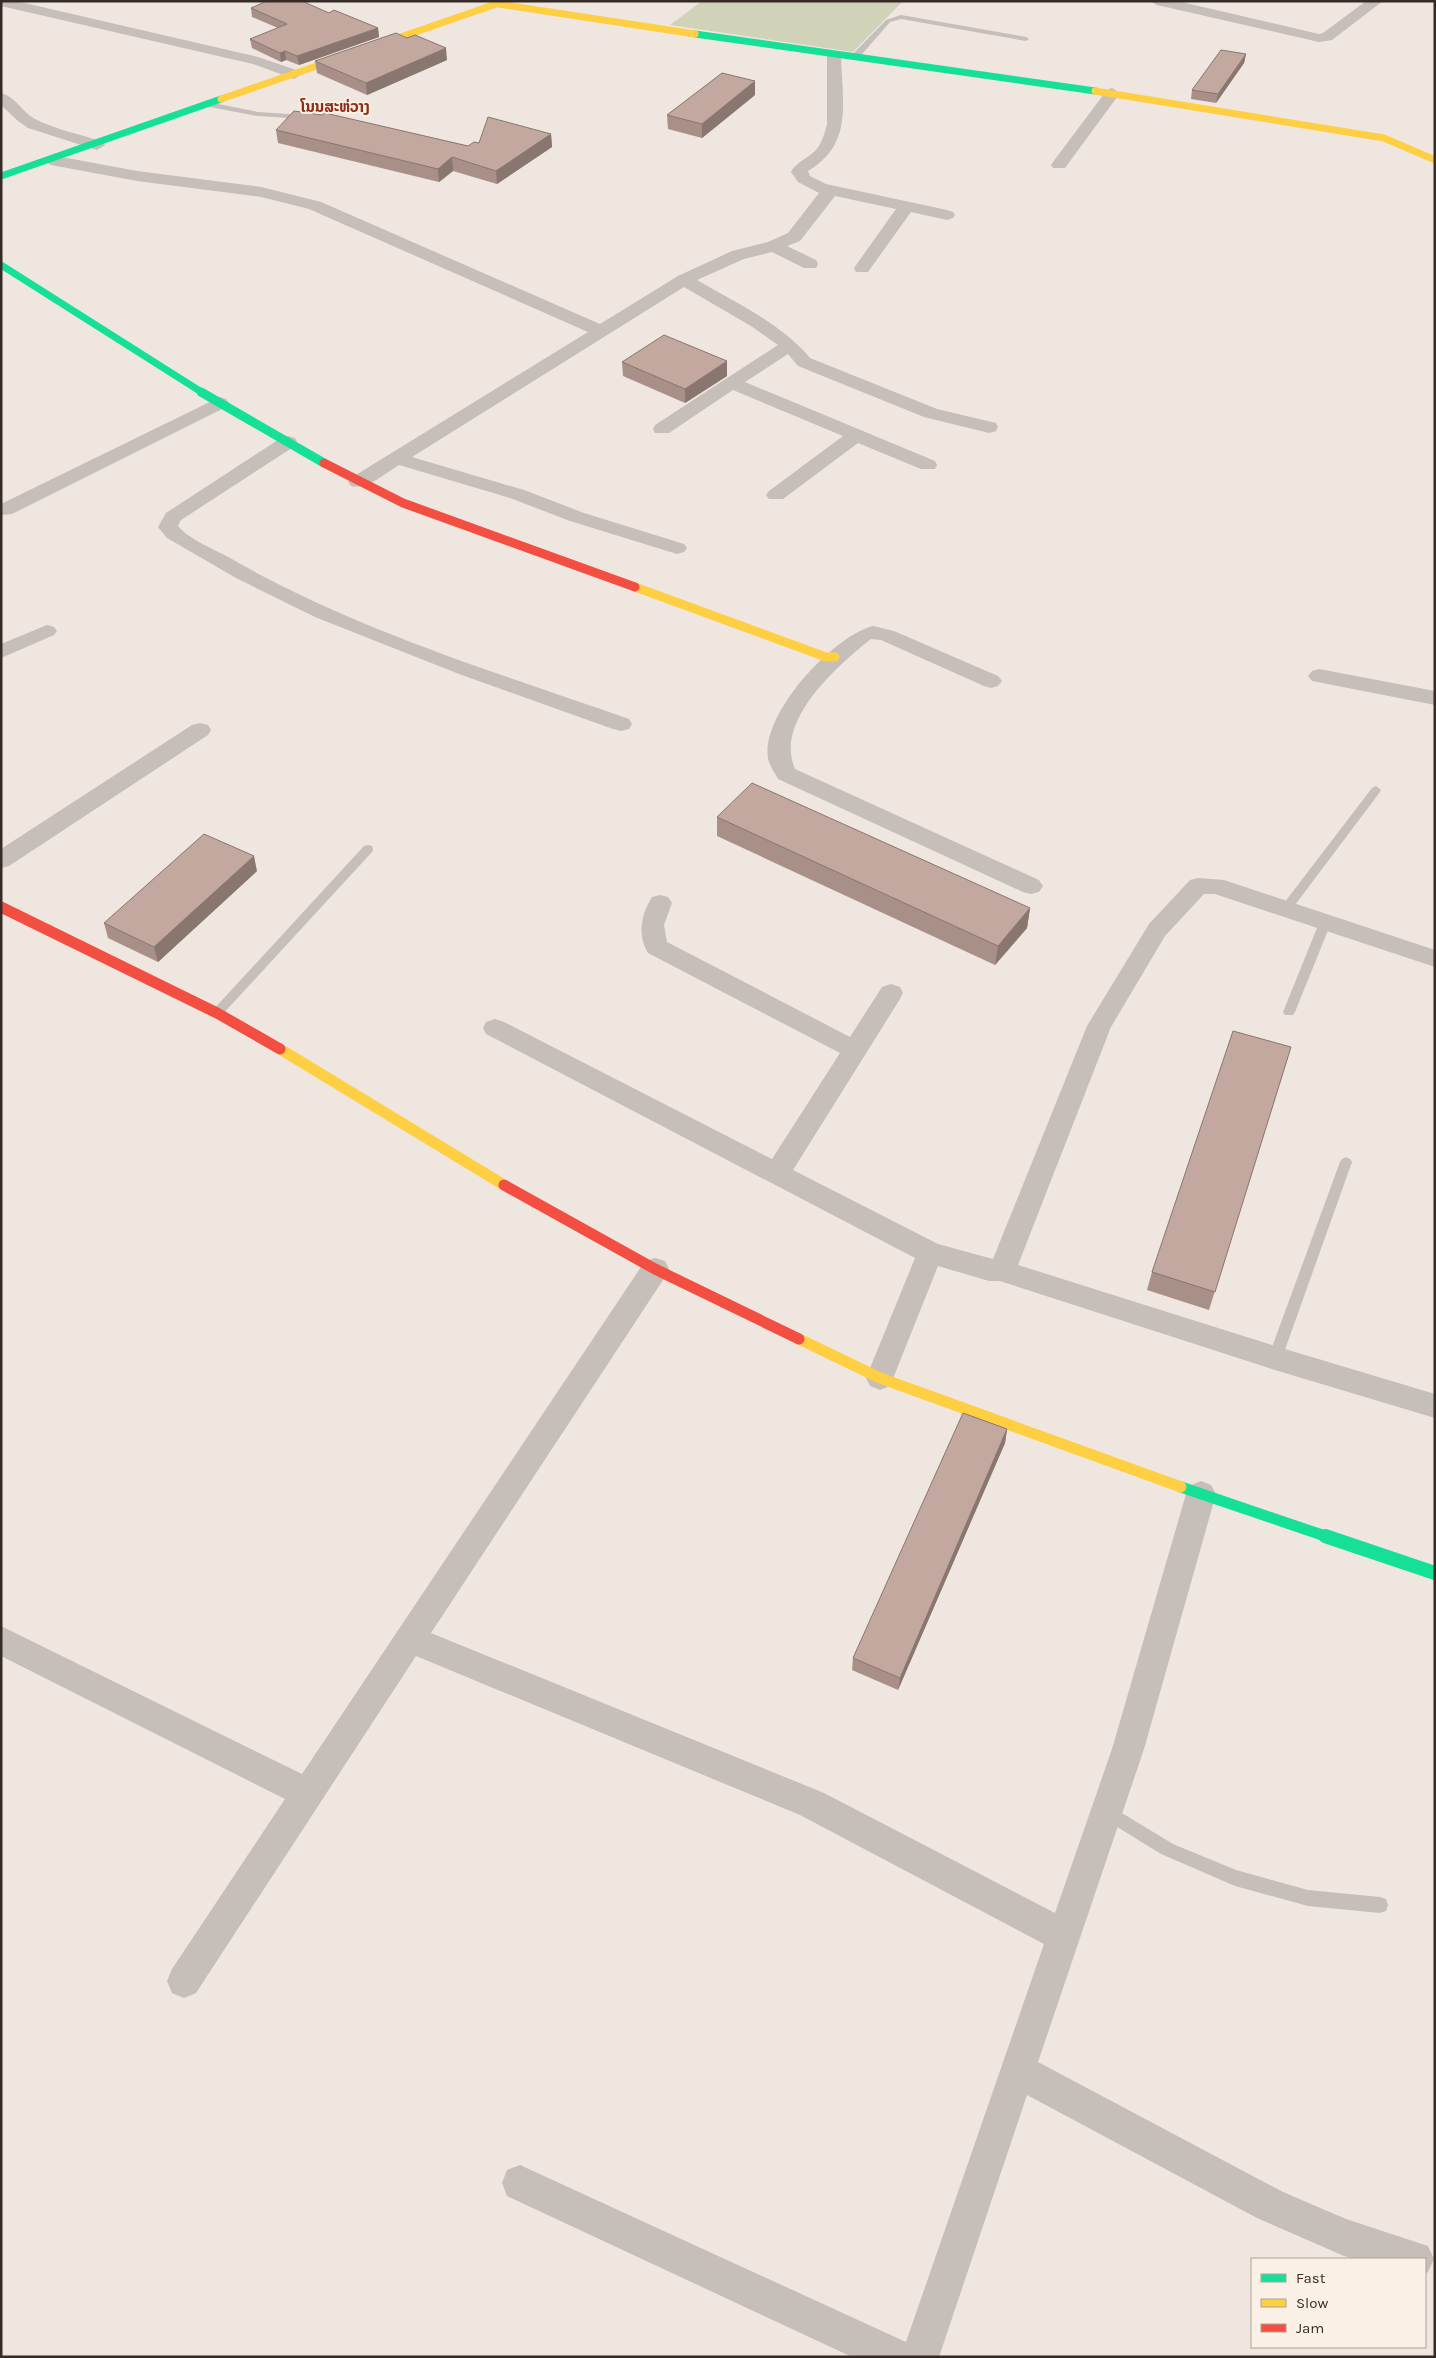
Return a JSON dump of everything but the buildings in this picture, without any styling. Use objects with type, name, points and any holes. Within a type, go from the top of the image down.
[{"type":"street","points":[[1157,1],[1319,38],[1327,37],[1376,1]]},
{"type":"street","points":[[1,2],[258,61],[294,74]]},
{"type":"street","points":[[1,176],[213,105],[294,74],[501,2],[854,58],[1112,93],[1384,138],[1435,160]]},
{"type":"street","points":[[834,55],[833,130],[825,152],[801,168],[800,176],[827,189],[947,216]]},
{"type":"street","points":[[1059,166],[1112,93]]},
{"type":"street","points":[[1,98],[7,101],[15,112],[28,122],[97,145]]},
{"type":"street","points":[[52,160],[137,176],[261,192],[315,205],[600,331]]},
{"type":"street","points":[[358,482],[684,280],[738,255],[774,246],[794,237],[829,192],[827,189]]},
{"type":"street","points":[[862,268],[906,207]]},
{"type":"street","points":[[774,246],[810,264]]},
{"type":"street","points":[[1,265],[220,402],[358,482],[402,503],[826,657],[835,657]]},
{"type":"street","points":[[684,280],[757,322],[790,345],[798,357],[810,364],[931,413],[989,427]]},
{"type":"street","points":[[662,429],[734,384],[790,345]]},
{"type":"street","points":[[734,384],[928,466]]},
{"type":"street","points":[[5,510],[220,402]]},
{"type":"street","points":[[776,495],[855,436]]},
{"type":"street","points":[[288,442],[173,517],[168,528],[174,534],[243,574],[322,613],[466,669],[621,724]]},
{"type":"street","points":[[396,458],[517,494],[577,517],[677,548]]},
{"type":"street","points":[[1,652],[47,631]]},
{"type":"street","points":[[991,681],[887,635],[873,632],[864,635],[835,657],[792,707],[782,736],[780,758],[786,774],[1031,886]]},
{"type":"street","points":[[1320,676],[1435,698]]},
{"type":"street","points":[[1,860],[200,730]]},
{"type":"street","points":[[1000,1270],[1006,1262],[1099,1026],[1156,930],[1198,886],[1206,884],[1435,959]]},
{"type":"street","points":[[660,903],[652,925],[656,947],[855,1050]]},
{"type":"street","points":[[1,907],[217,1013],[336,1081],[464,1163],[656,1270],[880,1378],[1201,1494],[1435,1573]]},
{"type":"street","points":[[776,1174],[890,994]]},
{"type":"street","points":[[495,1028],[930,1253],[988,1270],[1000,1270],[1275,1358],[1435,1406]]},
{"type":"street","points":[[880,1378],[930,1253]]},
{"type":"street","points":[[184,1981],[656,1270]]},
{"type":"street","points":[[920,2357],[1128,1748],[1201,1494]]},
{"type":"street","points":[[410,1638],[812,1804],[1064,1936]]},
{"type":"street","points":[[1,1640],[308,1794]]},
{"type":"street","points":[[1017,2070],[1270,2205],[1344,2237],[1412,2258]]},
{"type":"street","points":[[520,2183],[895,2357]]},
{"type":"lane","points":[[854,58],[888,21],[901,17],[1026,39]]},
{"type":"lane","points":[[213,105],[258,114],[315,118]]},
{"type":"lane","points":[[1285,910],[1376,790]]},
{"type":"lane","points":[[217,1013],[368,849]]},
{"type":"lane","points":[[1289,1012],[1325,923]]},
{"type":"lane","points":[[1275,1358],[1346,1162]]},
{"type":"lane","points":[[1107,1812],[1167,1849],[1235,1878],[1308,1898],[1380,1905]]},
{"type":"green space","points":[[702,1],[903,1],[853,52],[670,25]]},
{"type":"traffic: fast","points":[[695,34],[1095,91]]},
{"type":"traffic: fast","points":[[1,176],[221,99]]},
{"type":"traffic: fast","points":[[1,265],[198,390],[324,463]]},
{"type":"traffic: fast","points":[[1181,1487],[1435,1573]]},
{"type":"traffic: slow","points":[[221,99],[505,1]]},
{"type":"traffic: slow","points":[[498,4],[695,34]]},
{"type":"traffic: slow","points":[[1095,91],[1384,138],[1435,160]]},
{"type":"traffic: slow","points":[[635,587],[826,657],[835,657]]},
{"type":"traffic: slow","points":[[280,1049],[504,1185]]},
{"type":"traffic: slow","points":[[799,1339],[880,1378],[1181,1487]]},
{"type":"traffic: jam","points":[[324,463],[403,503],[635,587]]},
{"type":"traffic: jam","points":[[1,907],[217,1013],[280,1049]]},
{"type":"traffic: jam","points":[[504,1185],[655,1269],[799,1339]]},
{"type":"district","name":"ໂນນສະຫ່ວາງ","points":[[335,107]]}]
